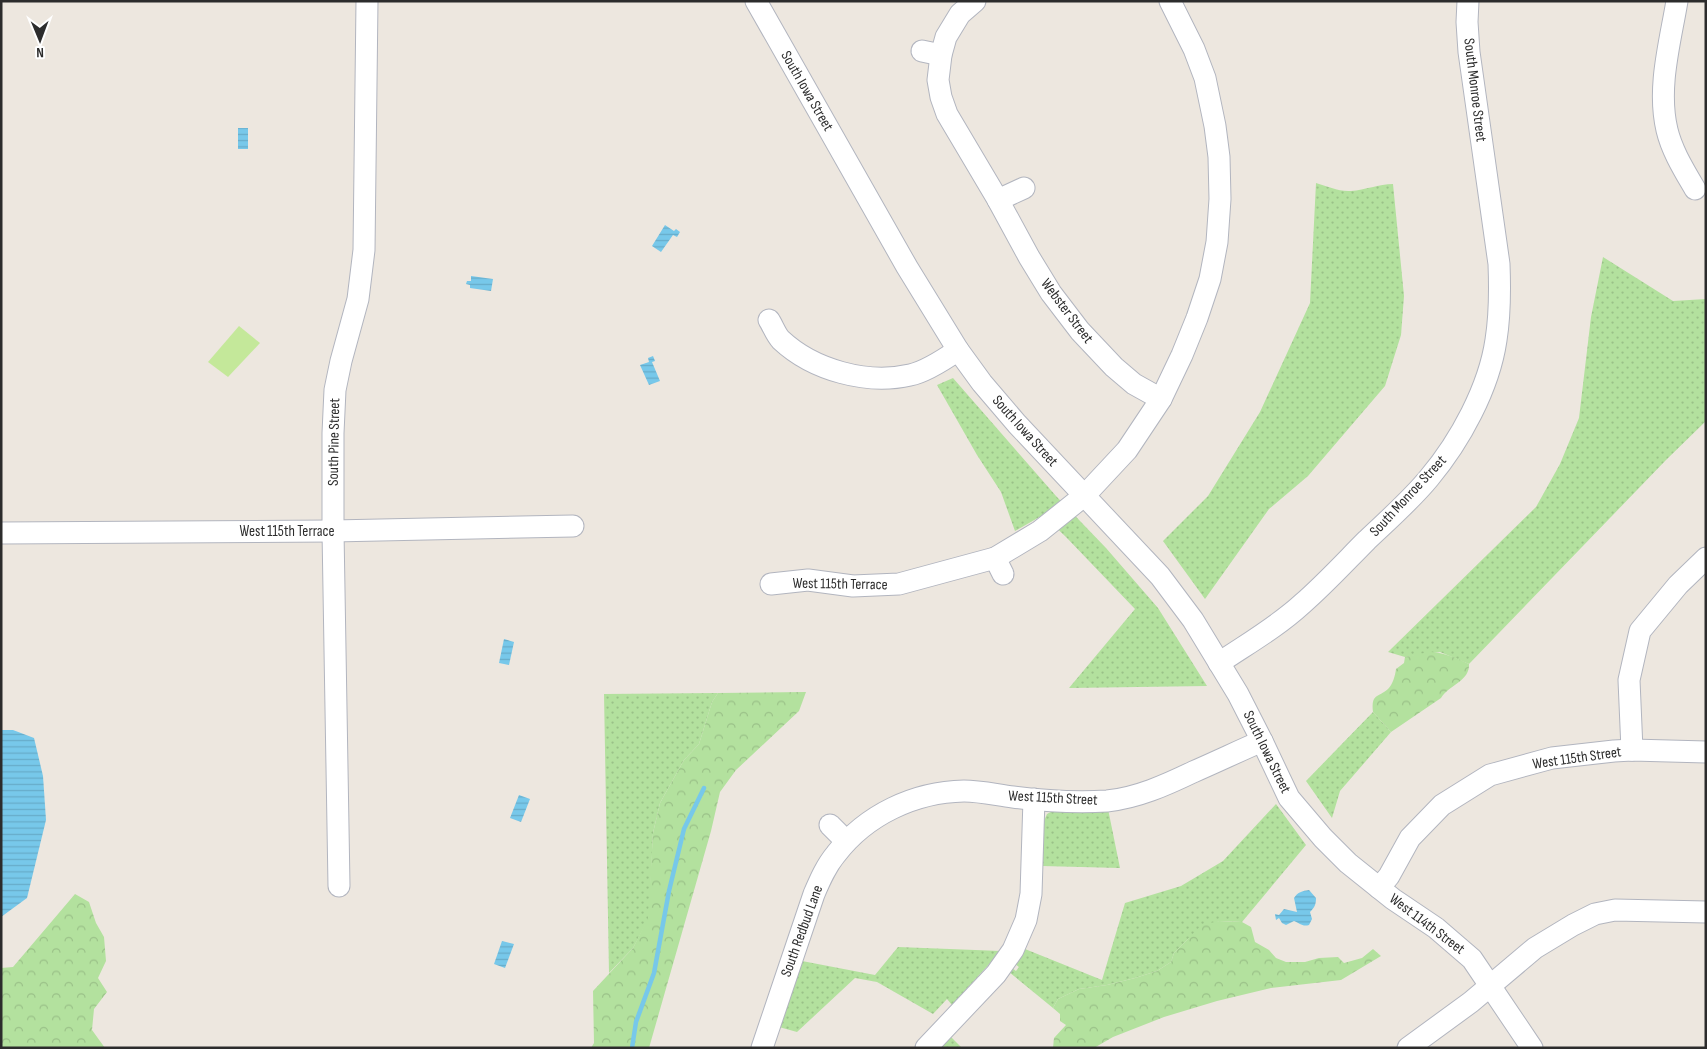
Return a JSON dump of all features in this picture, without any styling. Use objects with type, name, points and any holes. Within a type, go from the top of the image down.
[{"type":"street","name":"South Pine Street","points":[[340,886],[333,531],[333,433],[336,390],[341,361],[358,299],[364,250],[367,1]]},
{"type":"street","name":"South Iowa Street","points":[[756,1],[907,267],[958,350],[982,383],[1017,424],[1086,495],[1160,576],[1192,620],[1238,694],[1289,798],[1323,838]]},
{"type":"street","name":"Webster Street","points":[[975,1],[960,14],[946,37],[932,54],[944,106],[1029,258],[1051,293],[1080,331],[1114,367],[1134,384],[1160,400]]},
{"type":"street","name":"West 115th Terrace","points":[[771,584],[808,580],[853,586],[899,584],[999,566],[1086,495],[1127,450],[1160,400],[1197,318],[1210,279],[1217,242],[1220,199],[1219,157],[1215,126],[1205,78],[1194,49],[1170,1]]},
{"type":"street","name":"South Monroe Street","points":[[1218,663],[1263,635],[1302,604],[1428,480],[1449,454],[1478,400],[1491,363],[1496,341],[1500,293],[1499,264],[1469,52],[1468,1]]},
{"type":"street","points":[[1677,1],[1663,90],[1664,110],[1667,131],[1677,157],[1695,189]]},
{"type":"street","points":[[998,200],[1024,188]]},
{"type":"street","points":[[769,320],[780,339],[798,352],[832,371],[873,379],[911,375],[945,359],[958,350]]},
{"type":"street","name":"West 115th Terrace","points":[[1,533],[333,531],[573,526]]},
{"type":"street","points":[[1632,750],[1629,680],[1640,631],[1678,585],[1706,558]]},
{"type":"street","name":"West 115th Street","points":[[846,841],[871,820],[899,804],[930,794],[965,791],[1071,802],[1109,801],[1140,794],[1169,783],[1262,740]]},
{"type":"street","name":"West 115th Street","points":[[1379,888],[1389,876],[1410,838],[1442,805],[1490,775],[1552,758],[1632,750],[1706,752]]},
{"type":"street","points":[[926,1048],[996,974],[1013,950],[1026,920],[1031,894],[1034,799]]},
{"type":"street","points":[[830,825],[846,841]]},
{"type":"street","name":"West 114th Street","points":[[1323,838],[1348,863],[1379,888],[1436,928],[1472,958],[1495,981],[1532,1048]]},
{"type":"street","name":"South Redbud Lane","points":[[762,1048],[814,894],[830,862],[846,841]]},
{"type":"street","points":[[1408,1048],[1471,1002],[1535,948],[1595,914],[1615,910],[1706,912]]},
{"type":"green space","points":[[1316,183],[1347,191],[1393,184],[1404,296],[1401,335],[1385,386],[1308,476],[1269,509],[1205,599],[1163,541],[1208,496],[1260,412],[1310,303]]},
{"type":"green space","points":[[1603,257],[1673,301],[1706,299],[1706,421],[1469,664],[1440,652],[1405,657],[1388,652],[1536,507],[1560,464],[1579,418],[1591,317]]},
{"type":"green space","points":[[239,326],[260,343],[228,377],[208,362]]},
{"type":"green space","points":[[953,378],[1056,496],[1106,548],[1158,608],[1207,686],[1069,688],[1135,609],[1043,515],[1015,531],[1001,492],[977,455],[937,385]]},
{"type":"green space","points":[[1429,652],[1444,654],[1469,664],[1466,675],[1441,698],[1391,732],[1373,712],[1374,699],[1390,687],[1394,680],[1396,669],[1404,663],[1405,657]]},
{"type":"green space","points":[[806,692],[799,711],[736,770],[720,792],[711,831],[649,1048],[591,1048],[594,1043],[593,991],[633,948],[648,918],[653,833],[660,803],[684,760],[699,744],[712,702],[718,693]]},
{"type":"green space","points":[[718,693],[712,702],[699,744],[684,760],[660,803],[653,833],[649,918],[633,948],[609,973],[604,694]]},
{"type":"green space","points":[[1373,712],[1391,732],[1340,791],[1332,818],[1306,781]]},
{"type":"green space","points":[[1276,804],[1306,845],[1242,922],[1219,921],[1188,939],[1174,953],[1171,962],[1157,971],[1107,985],[1079,989],[1058,999],[1053,1008],[1009,972],[1012,968],[1016,971],[1019,967],[1015,964],[1025,949],[1102,980],[1125,903],[1181,886],[1223,861]]},
{"type":"green space","points":[[1058,808],[1108,809],[1120,868],[1042,866],[1044,821],[1047,814]]},
{"type":"green space","points":[[75,894],[89,902],[96,923],[104,937],[106,961],[98,978],[107,992],[94,1009],[92,1030],[105,1048],[1,1048],[1,968],[13,967]]},
{"type":"green space","points":[[1219,921],[1242,922],[1251,927],[1255,942],[1269,950],[1276,958],[1286,962],[1305,962],[1319,958],[1338,957],[1344,963],[1362,958],[1373,949],[1381,956],[1341,980],[1271,988],[1217,1001],[1164,1017],[1113,1037],[1094,1048],[1053,1048],[1054,1038],[1066,1025],[1060,1021],[1060,1014],[1053,1008],[1058,999],[1079,989],[1107,985],[1157,971],[1171,962],[1174,953],[1202,925]]},
{"type":"green space","points":[[898,947],[1001,951],[952,1005],[947,999],[933,1014],[877,982],[855,978],[797,1032],[779,1027],[802,961],[875,975]]},
{"type":"green space","points":[[950,1036],[962,1048],[938,1048]]},
{"type":"water","points":[[238,128],[248,128],[248,149],[238,149]]},
{"type":"water","points":[[665,225],[674,231],[676,229],[680,232],[677,237],[673,235],[661,252],[652,246]]},
{"type":"water","points":[[471,276],[493,279],[491,291],[470,288],[470,285],[466,284],[467,281],[471,281]]},
{"type":"water","points":[[653,356],[655,361],[652,362],[660,381],[649,385],[640,365],[649,362],[648,358]]},
{"type":"water","points":[[504,639],[514,642],[509,665],[499,663]]},
{"type":"water","points":[[1,730],[13,730],[34,738],[43,776],[46,820],[27,898],[1,917]]},
{"type":"water","points":[[519,795],[530,799],[521,822],[510,818]]},
{"type":"water","points":[[1309,890],[1316,898],[1315,905],[1310,912],[1312,919],[1309,925],[1303,925],[1294,921],[1286,925],[1279,918],[1276,920],[1275,914],[1279,915],[1284,909],[1297,912],[1294,898],[1300,892]]},
{"type":"water","points":[[502,941],[514,944],[505,968],[494,964]]},
{"type":"waterway","points":[[632,1048],[636,1022],[654,973],[669,891],[684,829],[704,788]]}]
